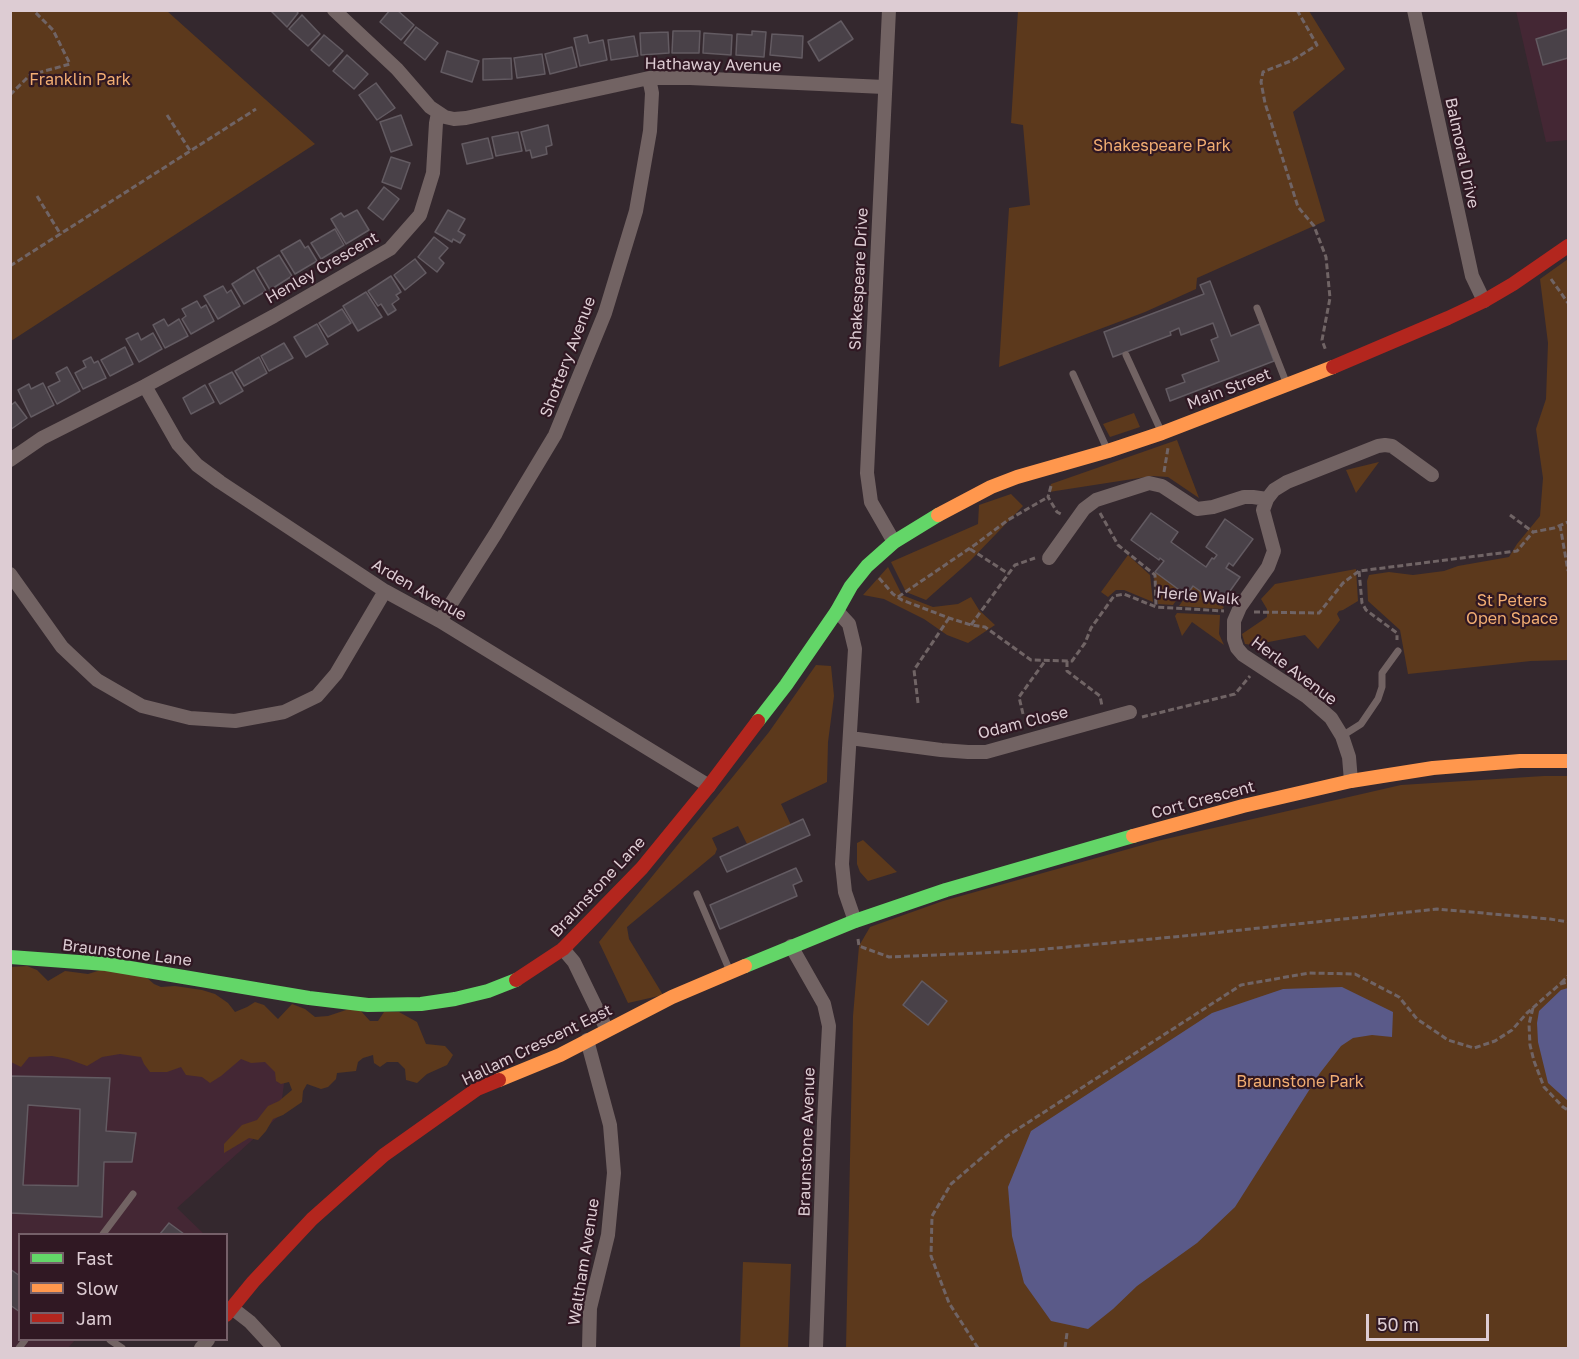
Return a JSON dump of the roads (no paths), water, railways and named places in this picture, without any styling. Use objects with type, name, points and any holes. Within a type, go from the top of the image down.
[{"type":"street","points":[[334,10],[397,69],[423,100],[438,113]]},
{"type":"street","name":"Shakespeare Drive","points":[[889,10],[867,473],[871,502],[894,542]]},
{"type":"street","name":"Balmoral Drive","points":[[1414,10],[1472,276],[1484,301]]},
{"type":"street","name":"Hathaway Avenue","points":[[438,113],[454,119],[466,118],[649,78],[884,87]]},
{"type":"street","name":"Shottery Avenue","points":[[440,621],[555,435],[605,313],[636,211],[650,131],[652,93],[649,78]]},
{"type":"street","name":"Henley Crescent","points":[[10,460],[42,438],[145,386],[274,316],[390,249],[420,214],[433,173],[438,113]]},
{"type":"street","name":"Main Street","points":[[894,542],[931,518],[991,487],[1162,433],[1333,367],[1448,318],[1484,301],[1569,246]]},
{"type":"street","name":"Arden Avenue","points":[[145,386],[178,444],[197,465],[220,482],[385,591],[440,621],[709,786]]},
{"type":"street","points":[[1049,558],[1084,509],[1094,501],[1149,483],[1162,486],[1197,508],[1213,507],[1244,497],[1267,499],[1274,490],[1287,482],[1385,445],[1392,446],[1432,475]]},
{"type":"street","name":"Herle Avenue","points":[[1267,499],[1263,510],[1274,551],[1269,567],[1236,612],[1233,629],[1237,648],[1331,718],[1342,736],[1349,757],[1352,781]]},
{"type":"street","name":"Braunstone Lane","points":[[10,957],[106,964],[309,998],[368,1005],[421,1004],[488,991],[517,980],[563,949],[642,867],[709,786],[786,685],[837,611],[851,586],[867,566],[894,542]]},
{"type":"street","points":[[10,574],[62,647],[97,680],[142,706],[190,718],[235,721],[284,712],[317,696],[336,674],[385,591]]},
{"type":"street","points":[[837,611],[849,624],[855,649],[842,864],[845,892],[855,921]]},
{"type":"street","name":"Odam Close","points":[[850,738],[986,752],[1130,712]]},
{"type":"street","name":"Cort Crescent","points":[[855,921],[946,890],[1089,847],[1244,806],[1352,781],[1433,768],[1520,761],[1569,761]]},
{"type":"street","name":"Hallam Crescent East","points":[[229,1311],[312,1219],[384,1155],[477,1089],[560,1055],[672,997],[855,921]]},
{"type":"street","name":"Braunstone Avenue","points":[[791,946],[824,1004],[829,1026],[816,1348]]},
{"type":"street","points":[[563,949],[574,962],[607,1030]]},
{"type":"street","name":"Waltham Avenue","points":[[587,1040],[610,1125],[614,1173],[608,1235],[590,1308],[589,1348]]},
{"type":"street","points":[[229,1311],[250,1322],[274,1348]]},
{"type":"lane","points":[[1257,308],[1287,384]]},
{"type":"lane","points":[[1126,355],[1162,433]]},
{"type":"lane","points":[[1073,374],[1108,451]]},
{"type":"lane","points":[[1342,736],[1361,724],[1378,699],[1382,687],[1382,673],[1398,651]]},
{"type":"lane","points":[[697,894],[730,972]]},
{"type":"lane","points":[[104,1233],[133,1194]]},
{"type":"water","points":[[1342,987],[1393,1012],[1392,1037],[1372,1035],[1353,1038],[1341,1046],[1320,1073],[1235,1207],[1197,1243],[1137,1286],[1088,1329],[1051,1321],[1024,1283],[1012,1236],[1008,1187],[1031,1131],[1212,1013],[1283,989]]},
{"type":"water","points":[[1568,988],[1568,1101],[1548,1083],[1538,1042],[1537,1023],[1539,1011],[1561,990]]},
{"type":"park label","name":"Franklin Park","points":[[80,80]]},
{"type":"park label","name":"Shakespeare Park","points":[[1162,146]]},
{"type":"park label","name":"St Peters Open Space","points":[[1512,610]]},
{"type":"park label","name":"Braunstone Park","points":[[1300,1082]]}]
